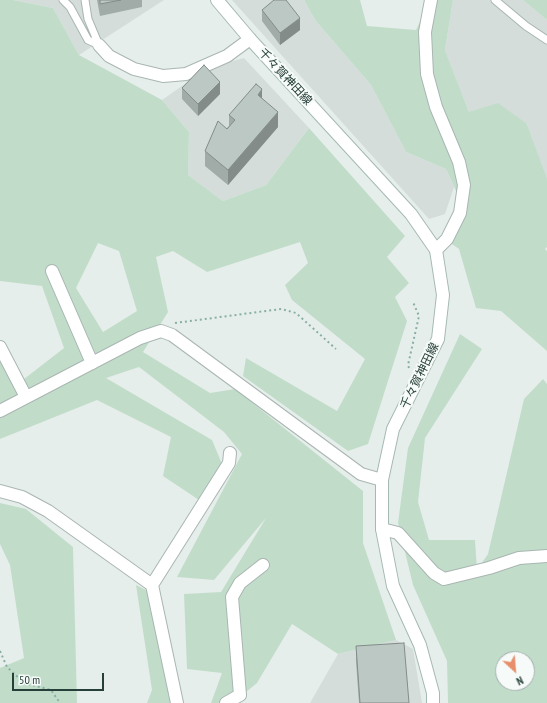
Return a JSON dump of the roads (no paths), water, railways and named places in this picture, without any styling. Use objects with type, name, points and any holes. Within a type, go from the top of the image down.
[{"type":"street","name":"千々賀神田線","points":[[217,0],[250,38],[412,214],[436,250],[443,296],[438,339],[393,429],[382,480],[382,529],[393,586],[420,645],[433,693],[433,703]]},
{"type":"street","points":[[431,0],[425,32],[427,74],[436,107],[459,162],[464,185],[460,213],[447,239],[436,250]]},
{"type":"street","points":[[99,45],[109,56],[134,69],[163,76],[186,74],[227,56],[250,38]]},
{"type":"street","points":[[52,271],[92,363]]},
{"type":"street","points":[[0,411],[140,338],[161,331],[172,335],[361,474],[382,480]]},
{"type":"street","points":[[0,347],[26,397]]},
{"type":"street","points":[[152,585],[229,463],[230,453]]},
{"type":"street","points":[[0,491],[22,497],[48,512],[152,585],[177,703]]},
{"type":"street","points":[[382,529],[398,533],[434,573],[444,580],[519,558],[547,556]]},
{"type":"street","points":[[226,703],[240,695],[232,597],[240,583],[263,565]]},
{"type":"lane","points":[[63,0],[70,7],[88,40],[99,45]]},
{"type":"lane","points":[[85,0],[88,19],[99,45]]},
{"type":"lane","points":[[495,0],[526,26],[547,40]]}]
